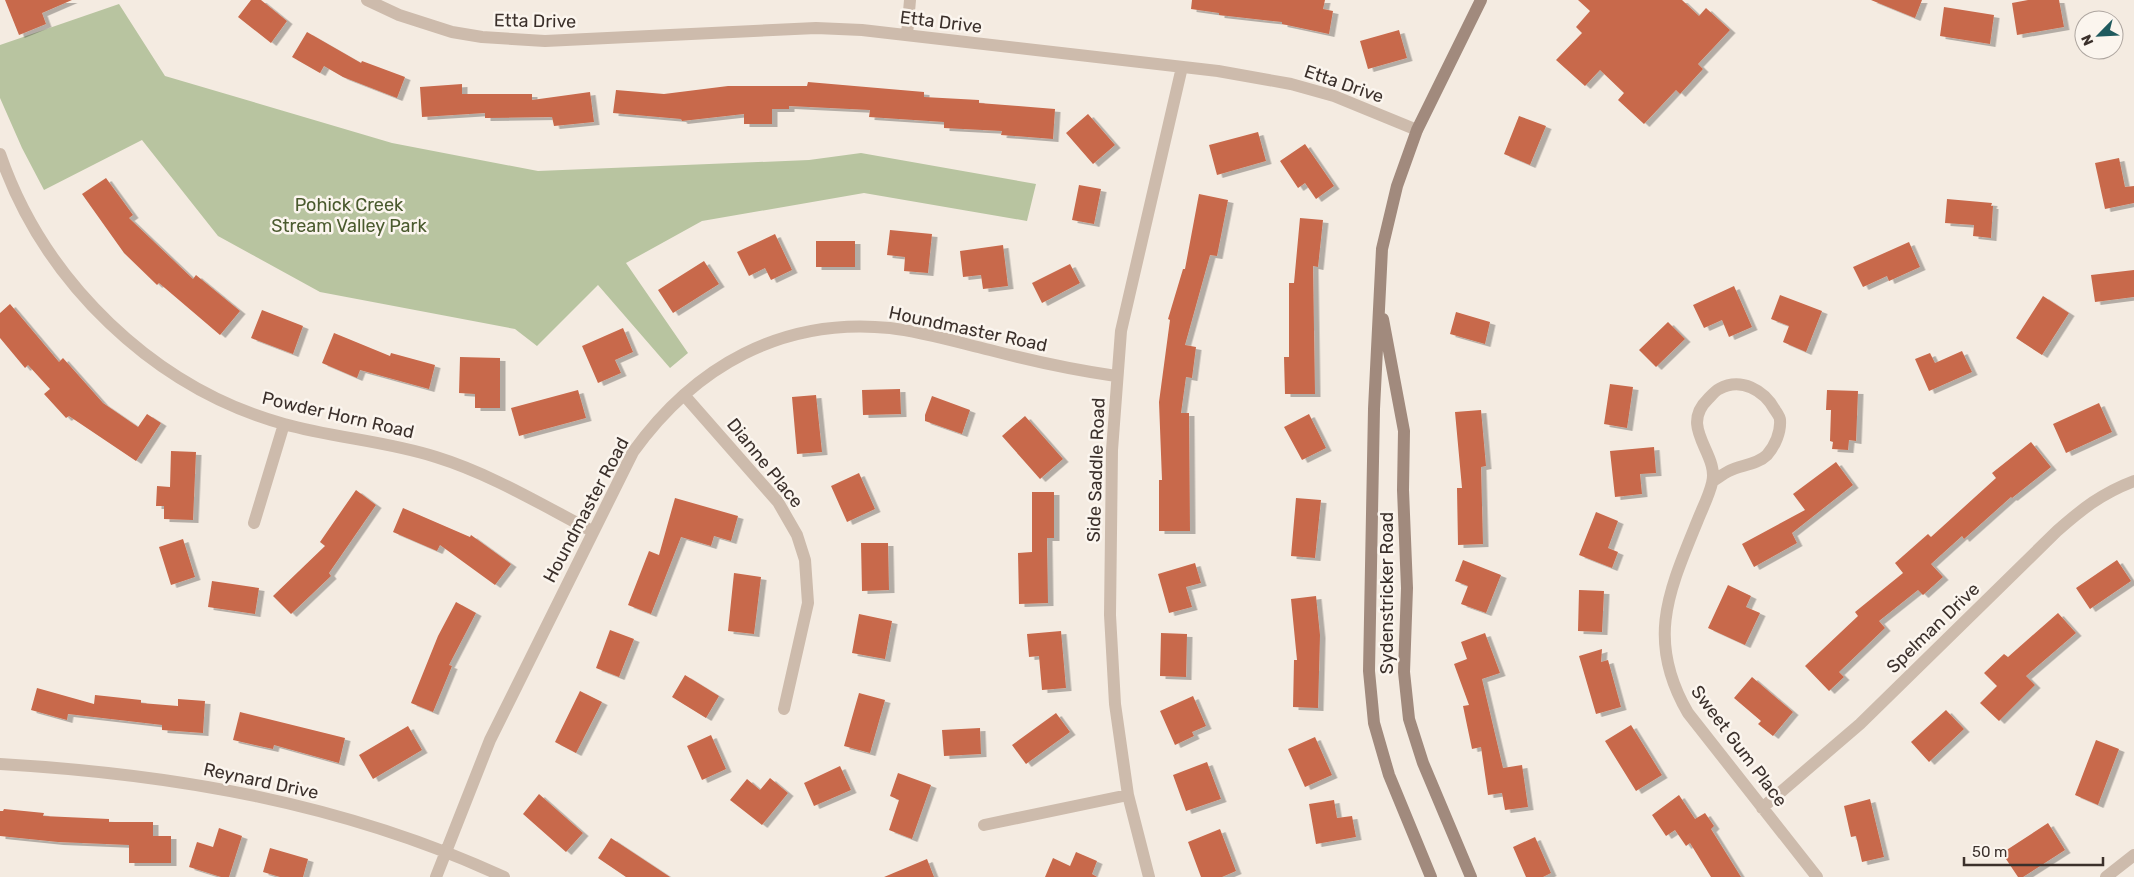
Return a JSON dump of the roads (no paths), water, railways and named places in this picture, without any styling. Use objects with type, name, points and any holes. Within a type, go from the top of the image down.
[{"type":"main road","name":"Sydenstricker Road","points":[[1432,877],[1389,775],[1374,723],[1369,671],[1374,408],[1382,249],[1397,186],[1417,130],[1481,0]]},
{"type":"main road","name":"Sydenstricker Road","points":[[1380,300],[1404,431],[1407,588],[1404,672],[1408,719],[1423,763],[1471,877]]},
{"type":"street","name":"Etta Drive","points":[[367,0],[427,25],[452,32],[491,38],[545,41],[816,28],[907,35],[1218,71],[1291,84],[1334,96],[1417,130]]},
{"type":"street","points":[[907,35],[910,0]]},
{"type":"street","name":"Side Saddle Road","points":[[1150,877],[1128,795],[1115,704],[1110,615],[1112,450],[1116,376],[1125,308],[1182,67]]},
{"type":"street","name":"Powder Horn Road","points":[[0,154],[20,201],[41,239],[62,269],[87,300],[117,331],[143,353],[174,374],[250,413],[284,424],[413,450],[438,457],[495,481],[592,531]]},
{"type":"street","name":"Houndmaster Road","points":[[436,877],[490,740],[592,531],[633,452],[649,430],[684,395],[724,363],[754,348],[786,337],[836,327],[892,328],[1062,368],[1116,376]]},
{"type":"street","points":[[1738,383],[1756,388],[1770,400],[1780,419],[1777,439],[1766,456],[1748,465],[1730,470],[1713,481],[1709,454],[1700,441],[1696,424],[1702,405],[1718,389],[1738,383]]},
{"type":"street","name":"Dianne Place","points":[[684,395],[778,502],[790,521],[802,552],[807,572],[808,603],[784,708]]},
{"type":"street","points":[[254,523],[284,424]]},
{"type":"street","name":"Sweet Gum Place","points":[[1713,481],[1672,583],[1665,617],[1665,648],[1673,684],[1688,713],[1817,877]]},
{"type":"street","name":"Spelman Drive","points":[[1762,808],[1860,724],[2057,531],[2086,506],[2105,493],[2134,481]]},
{"type":"street","name":"Reynard Drive","points":[[0,764],[79,768],[148,776],[219,788],[326,813],[379,829],[446,853],[504,877]]},
{"type":"street","points":[[984,825],[1128,795]]},
{"type":"street","points":[[2106,877],[2134,855]]},
{"type":"park label","name":"Pohick Creek Stream Valley Park","points":[[349,215]]}]
